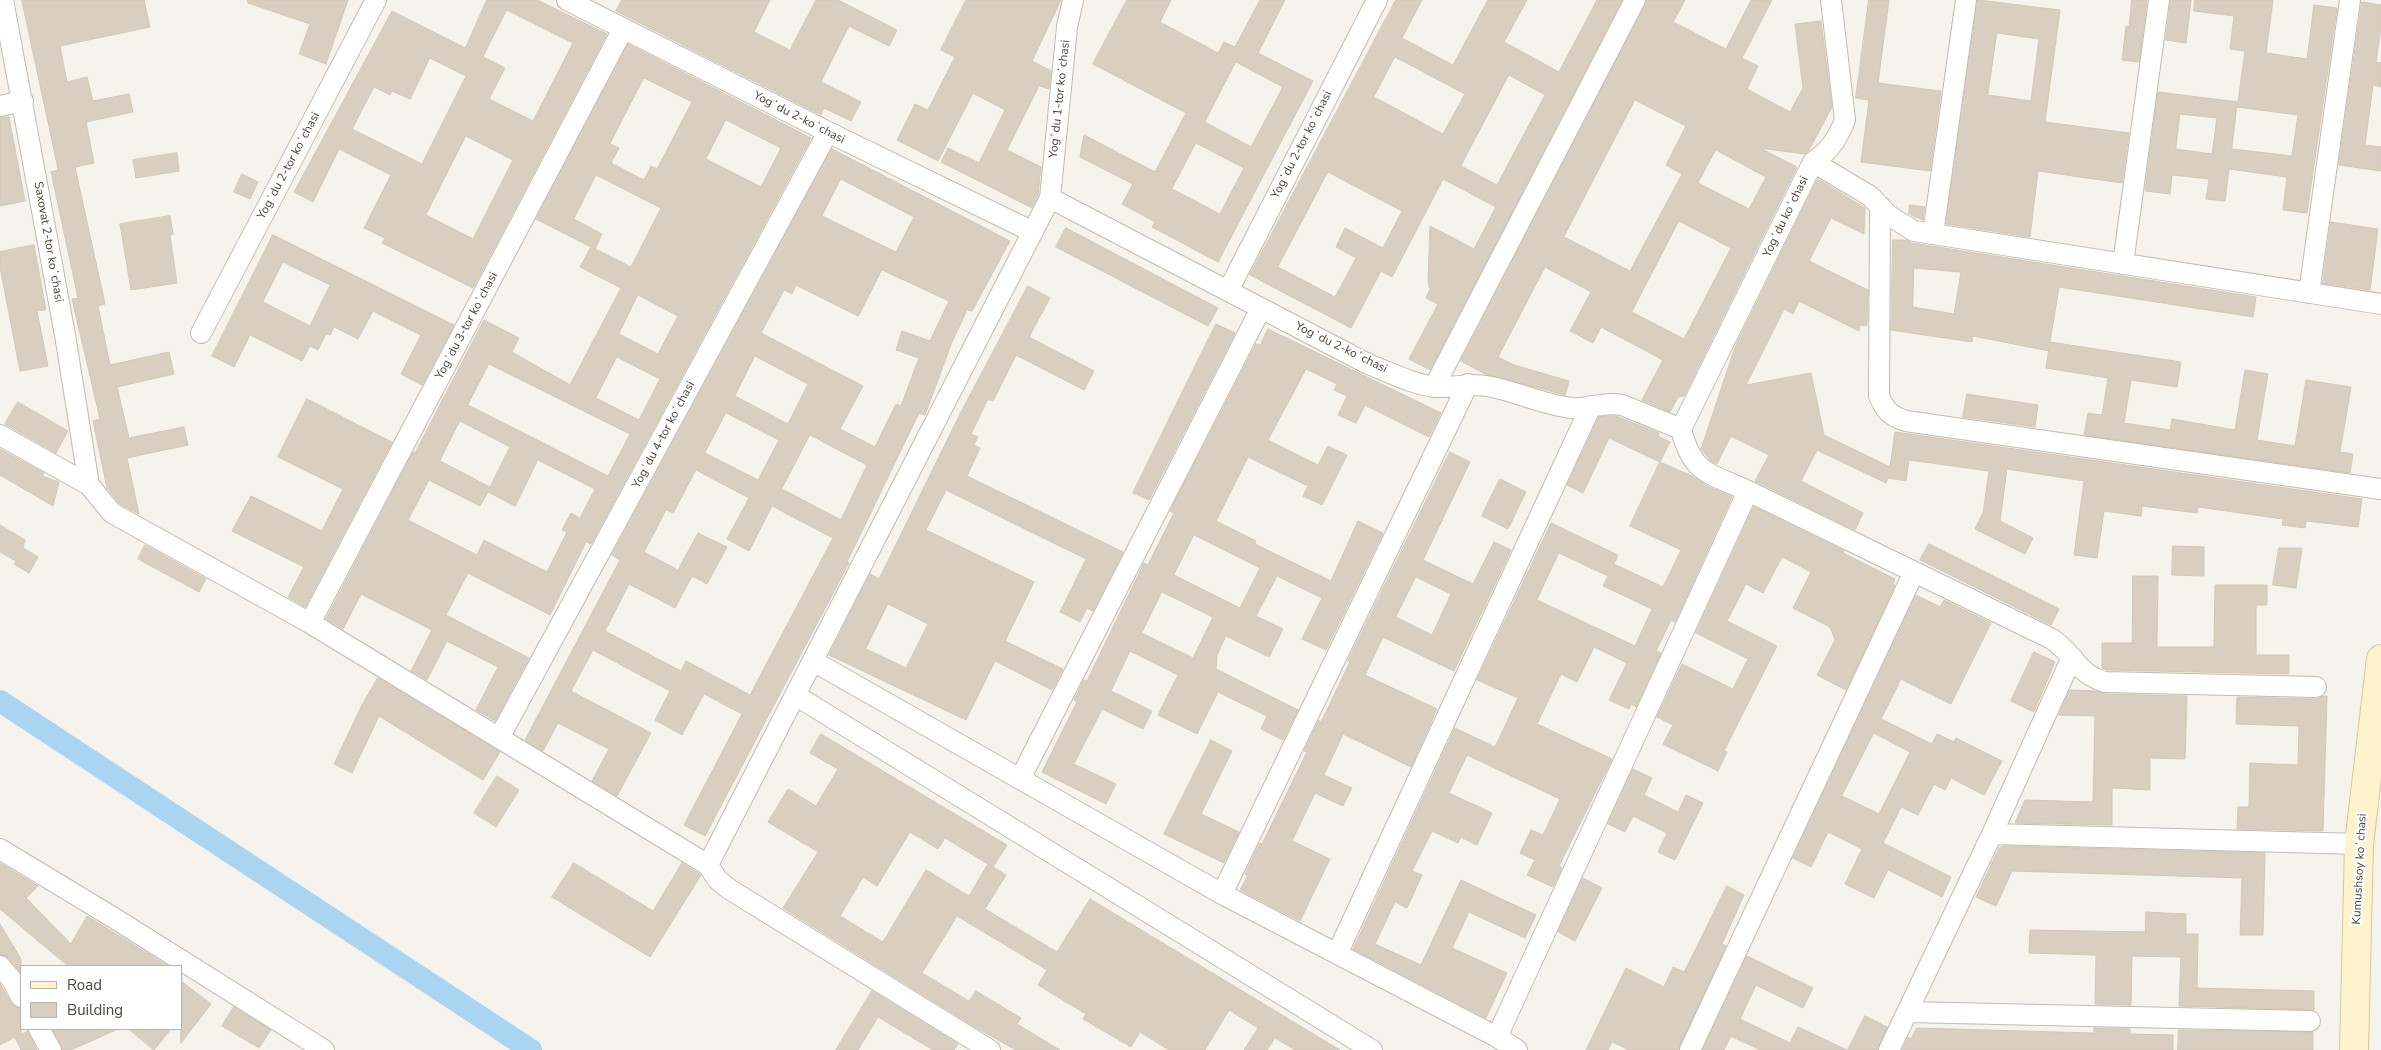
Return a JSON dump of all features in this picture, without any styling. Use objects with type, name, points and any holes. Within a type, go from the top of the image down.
[{"type":"street","name":"Saxovat 2-tor koʻchasi","points":[[3,0],[65,334],[89,485]]},
{"type":"street","name":"Yogʻdu 2-tor koʻchasi","points":[[201,333],[376,0]]},
{"type":"street","name":"Yogʻdu 2-koʻchasi","points":[[567,0],[828,132],[1033,232]]},
{"type":"street","name":"Yogʻdu 1-tor koʻchasi","points":[[1050,198],[1068,21],[1073,0]]},
{"type":"street","name":"Yogʻdu 2-tor koʻchasi","points":[[1228,291],[1377,0]]},
{"type":"street","points":[[1434,387],[1635,0]]},
{"type":"street","name":"Yogʻdu koʻchasi","points":[[1681,429],[1813,162],[1827,152],[1838,139],[1845,120],[1831,0]]},
{"type":"street","points":[[1933,234],[1966,0]]},
{"type":"street","points":[[2123,264],[2159,0]]},
{"type":"street","points":[[2309,293],[2350,0]]},
{"type":"street","name":"Yogʻdu 3-tor koʻchasi","points":[[310,623],[623,29]]},
{"type":"street","points":[[0,106],[22,101]]},
{"type":"street","name":"Yogʻdu 4-tor koʻchasi","points":[[499,738],[828,132]]},
{"type":"street","points":[[1813,162],[1870,196],[1898,224],[1914,231],[2381,304]]},
{"type":"street","points":[[708,865],[1050,198]]},
{"type":"street","name":"Yogʻdu 2-koʻchasi","points":[[1050,198],[1368,364],[1434,387],[1450,388],[1468,384],[1486,386],[1558,406],[1574,408],[1603,403],[1622,405],[1681,429]]},
{"type":"street","points":[[1880,206],[1879,396],[1883,407],[1892,416],[1906,421],[2381,489]]},
{"type":"street","points":[[1020,779],[1261,308]]},
{"type":"street","points":[[1222,894],[1468,384]]},
{"type":"street","points":[[1337,954],[1591,406]]},
{"type":"street","points":[[1681,429],[1686,447],[1697,467],[2052,640],[2072,656],[2086,674],[2105,682],[2316,687]]},
{"type":"street","points":[[0,435],[89,485],[112,513],[310,623],[708,865],[717,880],[729,889],[990,1050]]},
{"type":"street","points":[[1497,1037],[1748,491]]},
{"type":"street","points":[[1690,1050],[1914,572]]},
{"type":"street","points":[[1890,1050],[1992,834],[2072,656]]},
{"type":"street","name":"Kumushsoy koʻchasi","points":[[2354,1050],[2359,844],[2381,660]]},
{"type":"street","points":[[812,661],[1222,894],[1497,1037],[1517,1050]]},
{"type":"street","points":[[795,695],[1372,1050]]},
{"type":"street","points":[[1992,834],[2359,844]]},
{"type":"street","points":[[0,849],[324,1050]]},
{"type":"street","points":[[0,966],[12,980],[20,995]]},
{"type":"street","points":[[1908,1012],[2310,1021]]},
{"type":"street","points":[[40,1030],[51,1050]]},
{"type":"building","points":[[22,0],[144,0],[150,27],[60,46],[67,82],[87,77],[93,101],[129,94],[133,112],[86,122],[94,163],[75,167],[105,304],[98,306],[110,365],[169,352],[174,374],[117,387],[129,438],[184,427],[188,445],[127,458],[139,514],[120,504],[107,488],[93,421],[100,419],[72,299],[78,298],[51,172],[58,170]]},
{"type":"building","points":[[248,0],[348,0],[326,64],[299,54],[310,24],[248,3]]},
{"type":"building","points":[[487,0],[537,0],[607,34],[473,288],[382,243],[385,238],[364,228],[391,175],[339,149],[313,202],[294,192],[392,11],[465,48]],"holes":[[[507,10],[573,43],[533,121],[489,99],[505,68],[483,57]],[[430,58],[466,76],[422,164],[352,129],[374,87],[390,95],[392,91],[410,99]],[[466,136],[513,160],[473,239],[426,215]]]},
{"type":"building","points":[[622,0],[770,0],[754,32],[790,50],[816,0],[838,0],[897,30],[889,46],[849,26],[821,82],[861,102],[851,121],[824,108],[821,115],[616,11]]},
{"type":"building","points":[[966,0],[1061,0],[1032,61],[1051,71],[1049,89],[1039,86],[1007,150],[1041,167],[1038,195],[1032,208],[941,162],[948,148],[979,163],[1005,110],[973,93],[938,161],[897,140],[915,104],[928,110],[955,57],[941,50]]},
{"type":"building","points":[[1127,0],[1171,0],[1160,22],[1218,53],[1224,42],[1235,47],[1260,0],[1285,0],[1258,53],[1313,81],[1218,262],[1152,227],[1155,222],[1122,204],[1133,184],[1080,157],[1084,135],[1155,172],[1186,113],[1093,64]],"holes":[[[1236,62],[1283,87],[1251,147],[1205,122]],[[1196,143],[1244,168],[1220,214],[1172,189]]]},
{"type":"building","points":[[1396,0],[1422,0],[1402,38],[1453,65],[1488,0],[1527,0],[1504,42],[1559,72],[1597,0],[1622,0],[1430,370],[1409,359],[1438,304],[1426,298],[1430,289],[1428,282],[1430,226],[1474,249],[1496,207],[1443,179],[1392,277],[1381,271],[1351,328],[1250,275]],"holes":[[[1395,57],[1465,94],[1443,134],[1374,97]],[[1509,75],[1545,95],[1497,185],[1461,166]],[[1328,172],[1402,211],[1383,248],[1345,228],[1336,247],[1356,258],[1335,297],[1278,267]]]},
{"type":"building","points":[[1647,0],[1685,0],[1673,22],[1726,49],[1751,0],[1772,0],[1742,58],[1758,66],[1747,89],[1790,112],[1803,88],[1795,24],[1821,21],[1832,107],[1809,150],[1804,154],[1760,148],[1797,167],[1684,396],[1678,397],[1670,412],[1642,400],[1663,360],[1601,327],[1593,343],[1570,331],[1591,292],[1545,267],[1498,357],[1514,365],[1569,381],[1565,395],[1485,374],[1461,361]],"holes":[[[1635,100],[1686,126],[1666,165],[1682,174],[1630,271],[1564,237]],[[1716,150],[1766,177],[1749,209],[1698,183]],[[1679,221],[1731,248],[1684,339],[1632,312]]]},
{"type":"building","points":[[1869,0],[1889,0],[1878,83],[1941,91],[1930,171],[1861,162],[1869,100],[1856,98]]},
{"type":"building","points":[[1978,0],[2060,10],[2045,122],[2129,133],[2122,183],[2038,171],[2030,237],[1946,224]],"holes":[[[1997,33],[2039,39],[2031,101],[1988,95]]]},
{"type":"building","points":[[2132,0],[2147,0],[2139,62],[2122,60],[2126,26],[2129,26]]},
{"type":"building","points":[[2171,0],[2191,0],[2186,43],[2166,40]]},
{"type":"building","points":[[2195,0],[2273,0],[2266,53],[2307,59],[2314,5],[2337,8],[2307,213],[2283,210],[2287,177],[2229,169],[2225,201],[2206,199],[2209,179],[2172,175],[2170,194],[2145,191],[2158,92],[2238,102],[2245,51],[2230,49],[2234,16],[2194,11]],"holes":[[[2237,107],[2298,115],[2292,156],[2232,149]],[[2180,114],[2217,118],[2212,154],[2176,149]]]},
{"type":"building","points":[[2362,2],[2381,5],[2381,28],[2376,62],[2381,63],[2381,87],[2373,85],[2365,145],[2381,147],[2381,171],[2339,165]]},
{"type":"building","points":[[628,44],[811,138],[591,544],[586,542],[550,615],[468,573],[446,615],[529,658],[495,721],[476,710],[498,667],[447,641],[427,680],[411,671],[432,630],[361,594],[343,629],[326,619],[484,320],[519,338],[512,352],[570,385],[621,288],[580,267],[591,247],[536,219]],"holes":[[[644,78],[692,102],[657,169],[651,166],[644,180],[611,163],[619,148],[610,144]],[[726,120],[781,148],[761,187],[706,159]],[[596,175],[661,208],[631,267],[595,249],[602,234],[574,219]],[[638,295],[678,316],[658,354],[619,334]],[[617,357],[660,379],[639,420],[596,398]],[[489,364],[630,434],[608,476],[468,405]],[[460,421],[510,447],[490,487],[440,461]],[[538,460],[595,489],[580,518],[571,513],[562,530],[567,532],[547,572],[484,540],[477,555],[408,520],[429,480],[480,506],[488,492],[515,506]]]},
{"type":"building","points":[[9,117],[25,201],[0,206],[0,118]]},
{"type":"building","points":[[832,149],[1010,241],[972,311],[967,310],[952,342],[925,415],[919,413],[847,562],[849,563],[705,836],[684,825],[742,714],[704,694],[682,735],[655,720],[670,691],[593,650],[571,691],[651,733],[617,796],[592,781],[609,749],[558,723],[543,751],[525,740],[620,560],[612,555]],"holes":[[[841,179],[914,217],[896,252],[822,216]],[[882,270],[949,301],[930,341],[902,331],[896,350],[919,358],[901,406],[896,404],[875,447],[840,429],[863,386],[761,333],[784,290],[792,294],[796,285],[858,316]],[[755,356],[808,384],[788,424],[735,396]],[[726,413],[779,440],[758,480],[705,453]],[[810,435],[867,465],[841,520],[782,489]],[[696,470],[749,498],[727,539],[749,551],[772,506],[833,538],[750,695],[686,661],[681,671],[605,631],[629,584],[675,608],[692,576],[707,584],[727,547],[698,533],[678,570],[644,552],[666,510],[673,513]]]},
{"type":"building","points":[[177,153],[179,171],[136,178],[133,160]]},
{"type":"building","points":[[242,174],[258,182],[250,199],[234,192]]},
{"type":"building","points":[[1818,179],[1865,208],[1864,234],[1831,218],[1809,261],[1868,290],[1867,326],[1860,325],[1859,331],[1799,301],[1793,314],[1784,309],[1746,385],[1811,373],[1824,435],[1890,467],[1895,432],[2362,499],[2358,527],[2306,521],[2305,528],[2282,525],[2283,519],[2198,507],[2197,513],[2142,506],[2141,516],[2104,511],[2097,558],[2074,555],[2084,481],[2007,469],[2000,521],[2033,538],[2025,554],[1975,529],[1983,513],[1989,471],[1909,460],[1906,481],[1888,478],[1886,483],[1817,450],[1801,481],[1863,513],[1855,530],[1755,481],[1769,455],[1731,436],[1717,464],[1711,461],[1701,449],[1735,347]]},
{"type":"building","points":[[1910,205],[1925,207],[1923,220],[1909,214]]},
{"type":"building","points":[[170,216],[173,234],[170,235],[177,283],[131,290],[120,224]]},
{"type":"building","points":[[2331,222],[2378,229],[2370,290],[2323,283]]},
{"type":"building","points":[[1066,228],[1218,308],[1208,326],[1056,247]]},
{"type":"building","points":[[273,235],[454,325],[422,385],[401,374],[421,335],[373,311],[358,339],[334,327],[330,335],[326,334],[318,350],[310,346],[302,361],[250,335],[234,367],[212,356]],"holes":[[[283,262],[330,285],[310,326],[263,302]]]},
{"type":"building","points":[[1893,240],[1906,240],[1912,243],[2256,297],[2253,317],[2059,287],[2050,342],[2181,362],[2177,387],[2131,380],[2124,423],[2170,430],[2172,419],[2235,430],[2245,370],[2268,374],[2257,440],[2295,446],[2306,380],[2351,387],[2340,452],[2353,454],[2350,473],[2084,435],[2088,413],[2102,415],[2108,378],[2046,368],[2049,351],[1973,336],[1972,342],[1891,330]],"holes":[[[1914,268],[1961,272],[1954,314],[1913,307]]]},
{"type":"building","points":[[34,245],[46,310],[37,311],[48,366],[20,371],[0,267],[0,252]]},
{"type":"building","points":[[1028,286],[1050,298],[1029,337],[1094,371],[1084,390],[1016,355],[993,401],[988,399],[971,434],[978,437],[974,445],[980,448],[967,476],[1123,552],[1093,611],[1087,608],[1080,622],[1060,612],[1086,559],[946,490],[926,530],[1034,582],[1005,641],[1063,669],[1052,690],[995,661],[966,720],[829,655],[870,574],[879,579],[959,416]],"holes":[[[888,604],[928,624],[906,668],[866,649]]]},
{"type":"building","points":[[1216,324],[1235,333],[1149,500],[1133,493]]},
{"type":"building","points":[[1268,329],[1441,413],[1429,437],[1365,405],[1356,423],[1338,415],[1347,396],[1334,390],[1337,384],[1306,369],[1268,440],[1318,465],[1328,446],[1347,455],[1322,505],[1303,496],[1308,486],[1248,457],[1216,521],[1256,541],[1255,544],[1331,581],[1358,521],[1383,533],[1326,650],[1302,639],[1322,598],[1277,576],[1256,616],[1283,629],[1269,657],[1226,636],[1217,655],[1216,669],[1298,710],[1283,740],[1261,729],[1267,716],[1218,692],[1197,734],[1158,715],[1178,675],[1130,651],[1111,691],[1152,711],[1143,729],[1102,709],[1074,764],[1116,784],[1106,804],[1042,772],[1077,702],[1074,700],[1084,680],[1087,681],[1144,563],[1148,565],[1174,513],[1170,511],[1256,344],[1260,345]],"holes":[[[1194,535],[1260,568],[1240,608],[1174,575]],[[1162,592],[1213,617],[1193,658],[1142,633]]]},
{"type":"building","points":[[1967,394],[2038,405],[2035,427],[1963,417]]},
{"type":"building","points":[[307,399],[392,442],[305,607],[288,597],[304,567],[232,531],[251,496],[322,531],[343,489],[278,457]]},
{"type":"building","points":[[18,402],[68,431],[56,453],[5,424]]},
{"type":"building","points":[[1616,416],[1659,433],[1658,436],[1670,442],[1660,462],[1609,438],[1583,493],[1567,485],[1599,417]]},
{"type":"building","points":[[0,449],[44,473],[42,476],[59,482],[53,506],[0,475]]},
{"type":"building","points":[[1450,452],[1470,462],[1423,560],[1473,584],[1494,542],[1511,550],[1454,671],[1383,637],[1365,675],[1437,709],[1411,767],[1343,734],[1324,775],[1352,788],[1343,806],[1315,793],[1292,841],[1330,859],[1300,921],[1240,890],[1248,875],[1245,874],[1260,843],[1262,844],[1307,752],[1304,751],[1319,720],[1321,722],[1350,662],[1348,661]],"holes":[[[1416,577],[1451,594],[1432,635],[1396,617]]]},
{"type":"building","points":[[1660,462],[1732,497],[1675,622],[1671,620],[1656,651],[1661,653],[1636,707],[1631,704],[1629,709],[1609,700],[1627,663],[1594,647],[1577,682],[1561,674],[1537,724],[1612,759],[1559,866],[1562,868],[1553,887],[1527,875],[1535,860],[1520,853],[1531,830],[1543,835],[1560,799],[1467,755],[1449,793],[1492,813],[1477,845],[1461,837],[1458,843],[1432,831],[1412,871],[1422,875],[1407,908],[1395,902],[1375,944],[1421,965],[1461,880],[1536,915],[1525,938],[1469,912],[1452,948],[1507,973],[1486,1018],[1353,949],[1455,728],[1495,747],[1518,698],[1477,680],[1551,523],[1618,555],[1614,564],[1663,587],[1681,550],[1630,526]],"holes":[[[1559,553],[1608,576],[1603,586],[1652,609],[1635,646],[1537,600]]]},
{"type":"building","points":[[1500,479],[1526,492],[1508,529],[1482,516]]},
{"type":"building","points":[[1754,507],[1844,551],[1843,553],[1895,579],[1893,584],[1895,585],[1846,690],[1817,675],[1835,640],[1830,627],[1793,608],[1811,572],[1782,557],[1763,593],[1746,584],[1727,621],[1777,646],[1724,751],[1727,752],[1718,771],[1663,744],[1673,725],[1657,717],[1682,664],[1733,689],[1748,659],[1696,633]]},
{"type":"building","points":[[0,525],[25,540],[22,551],[23,548],[38,557],[29,573],[14,564],[16,561],[0,552]]},
{"type":"building","points":[[1929,544],[2059,609],[2051,625],[1920,560]]},
{"type":"building","points":[[145,545],[206,579],[199,592],[138,559]]},
{"type":"building","points":[[2173,546],[2204,547],[2204,576],[2172,575]]},
{"type":"building","points":[[2279,548],[2302,548],[2296,588],[2273,585]]},
{"type":"building","points":[[2133,576],[2158,576],[2157,647],[2214,647],[2215,585],[2267,585],[2267,605],[2256,605],[2256,655],[2289,655],[2289,674],[2107,670],[2102,668],[2102,643],[2132,643]]},
{"type":"building","points":[[1916,595],[1940,607],[1944,600],[1991,623],[1951,704],[1901,679],[1881,719],[1932,744],[1937,734],[1954,742],[1956,738],[2002,761],[1984,795],[1951,778],[1945,790],[1934,784],[1918,815],[1901,807],[1883,843],[1951,877],[1942,897],[1888,870],[1874,898],[1845,884],[1862,849],[1828,832],[1811,867],[1793,858]],"holes":[[[1874,733],[1910,752],[1879,814],[1842,796]]]},
{"type":"building","points":[[2034,652],[2055,662],[2034,712],[2011,701]]},
{"type":"building","points":[[378,678],[500,752],[483,780],[379,716],[352,773],[334,764],[362,705]]},
{"type":"building","points":[[2070,690],[2096,691],[2105,694],[2187,696],[2185,759],[2150,758],[2150,790],[2112,788],[2112,825],[2015,823],[2025,800],[2093,802],[2095,716],[2059,715]]},
{"type":"building","points":[[2327,696],[2323,831],[2237,829],[2238,807],[2249,807],[2250,763],[2298,765],[2299,726],[2236,724],[2237,697],[2316,699]]},
{"type":"building","points":[[821,734],[1007,845],[993,867],[945,838],[938,849],[910,832],[877,886],[863,877],[840,916],[883,942],[926,870],[969,896],[988,864],[1006,875],[985,909],[1057,952],[1090,899],[1340,1050],[1295,1050],[1275,1038],[1267,1050],[1244,1050],[1258,1028],[1229,1010],[1205,1050],[1169,1050],[1140,1032],[1131,1047],[1083,1019],[1086,1014],[1038,985],[1047,970],[957,916],[922,973],[969,1001],[976,991],[1021,1018],[1017,1024],[1060,1050],[1016,1050],[970,1024],[783,908],[818,852],[768,822],[788,789],[816,806],[838,769],[810,753]]},
{"type":"building","points":[[1211,740],[1232,751],[1201,814],[1239,832],[1224,863],[1164,834]]},
{"type":"building","points":[[1633,769],[1652,778],[1644,795],[1678,812],[1686,795],[1703,803],[1675,860],[1658,852],[1667,833],[1633,816],[1625,832],[1608,824]]},
{"type":"building","points":[[497,776],[519,790],[496,827],[474,813]]},
{"type":"building","points":[[2004,846],[2265,853],[2263,935],[2240,935],[2242,878],[2012,871],[1996,906],[1976,897],[1999,848]]},
{"type":"building","points":[[0,863],[38,886],[26,898],[71,944],[87,916],[166,965],[67,965],[0,909]]},
{"type":"building","points":[[574,863],[653,911],[682,863],[701,875],[650,957],[552,897]]},
{"type":"building","points":[[1583,878],[1602,888],[1575,941],[1558,932]]},
{"type":"building","points":[[1727,886],[1744,895],[1722,944],[1726,946],[1678,1050],[1629,1050],[1612,1042],[1608,1050],[1586,1050],[1626,968],[1664,987],[1673,967],[1684,972]]},
{"type":"building","points":[[2146,912],[2186,914],[2186,934],[2198,934],[2197,988],[2314,991],[2314,1010],[2179,1006],[2181,957],[2132,956],[2131,1005],[2095,1004],[2096,955],[2029,953],[2030,930],[2145,932]]},
{"type":"building","points":[[0,924],[21,959],[20,972],[9,958],[0,954]]},
{"type":"building","points":[[1747,956],[1813,988],[1803,1008],[1756,985],[1740,1019],[1790,1043],[1798,1027],[1847,1050],[1760,1050],[1731,1036],[1724,1050],[1703,1050]]},
{"type":"building","points":[[182,982],[211,1004],[181,1043],[182,1030]]},
{"type":"building","points":[[0,984],[11,1003],[20,1008],[21,1034],[28,1031],[37,1050],[21,1050],[15,1037],[0,1045]]},
{"type":"building","points":[[872,991],[958,1044],[954,1050],[933,1050],[878,1017],[858,1050],[836,1050]]},
{"type":"building","points":[[234,1007],[271,1030],[259,1048],[222,1026]]},
{"type":"building","points":[[1865,1016],[1887,1027],[1877,1050],[1848,1050]]},
{"type":"building","points":[[1917,1028],[2094,1033],[2094,1028],[2130,1029],[2130,1034],[2173,1035],[2173,1050],[1902,1050],[1908,1037],[1911,1039]]},
{"type":"building","points":[[53,1030],[116,1030],[71,1050],[63,1050]]},
{"type":"building","points":[[130,1030],[170,1030],[154,1050]]},
{"type":"building","points":[[2179,1030],[2313,1032],[2313,1050],[2178,1050]]},
{"type":"waterway","points":[[0,701],[531,1050]]}]
